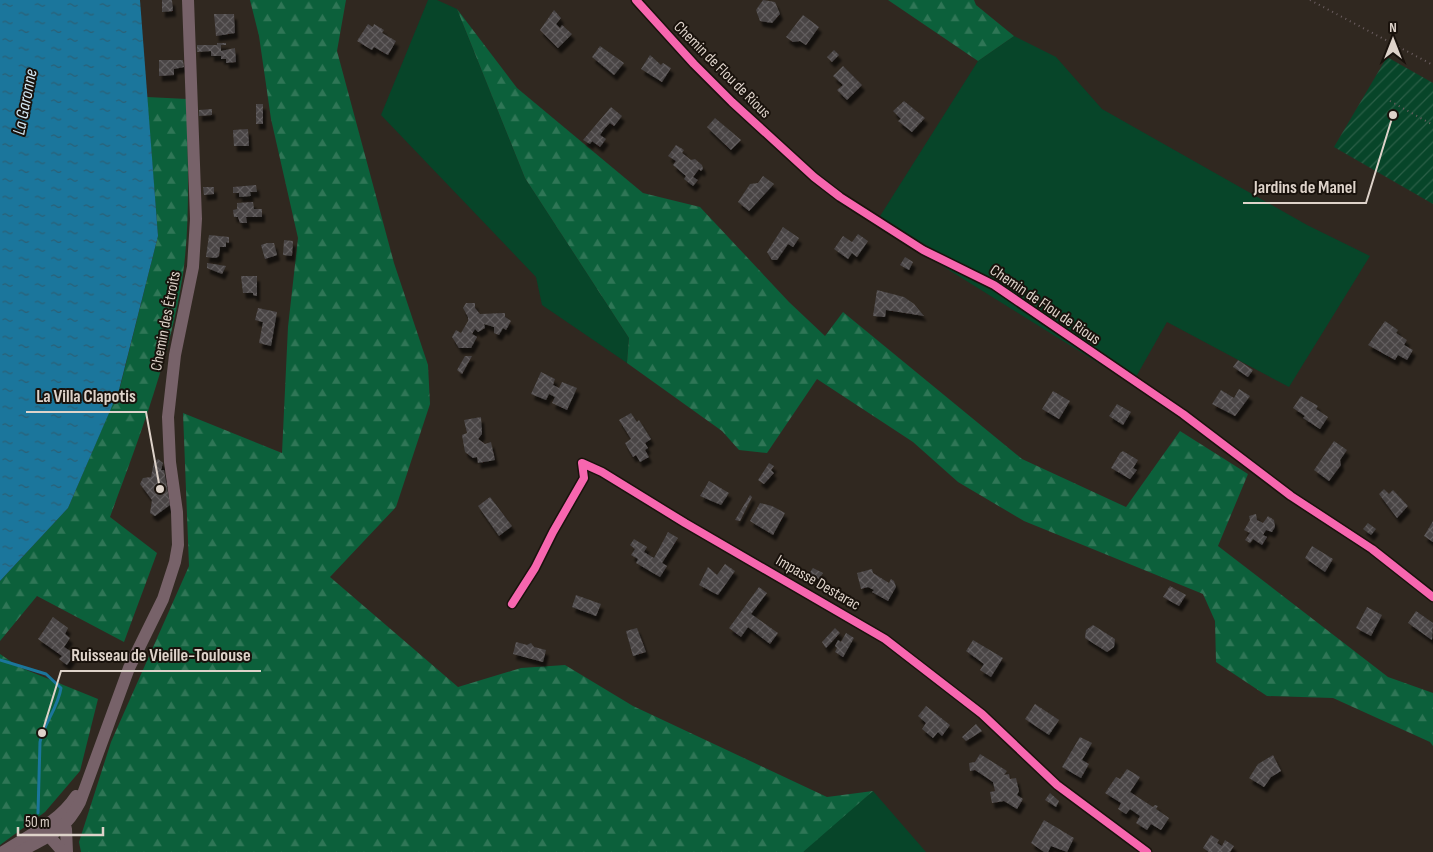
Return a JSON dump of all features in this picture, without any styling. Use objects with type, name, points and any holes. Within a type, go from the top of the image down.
[{"type":"main road","name":"Chemin des Étroits","points":[[3,852],[20,850],[49,836],[87,780],[129,668],[163,599],[175,562],[178,545],[177,512],[170,462],[168,417],[175,355],[193,267],[196,219],[188,0]]},
{"type":"main road","name":"Chemin des Étroits","points":[[20,850],[58,824]]},
{"type":"main road","points":[[58,824],[68,835],[65,852]]},
{"type":"main road","points":[[49,836],[65,852]]},
{"type":"street","name":"Chemin de Flou de Rious","points":[[636,0],[694,64],[732,102],[840,197],[923,250],[994,285],[1183,414],[1291,496],[1372,549],[1433,597]]},
{"type":"street","name":"Impasse Destarac","points":[[512,604],[535,568],[584,478],[582,463],[602,472],[685,523],[885,639],[982,714],[1057,785],[1147,852]]},
{"type":"path","points":[[1310,0],[1433,65]]},
{"type":"path","points":[[1390,101],[1433,125]]},
{"type":"green space","points":[[250,0],[346,0],[337,51],[394,263],[428,365],[430,404],[396,507],[330,577],[458,687],[521,668],[565,665],[633,706],[827,797],[873,791],[803,852],[81,852],[79,842],[111,742],[189,566],[183,413],[282,453],[288,327],[298,238],[271,119],[259,36]]},
{"type":"green space","points":[[428,0],[437,0],[457,9],[525,178],[629,338],[627,363],[542,305],[536,277],[381,115]]},
{"type":"green space","points":[[888,0],[974,0],[976,5],[1014,36],[978,61]]},
{"type":"green space","points":[[457,9],[517,88],[643,193],[700,207],[789,302],[825,336],[843,312],[1022,459],[1126,507],[1180,431],[1248,474],[1218,546],[1388,677],[1433,693],[1433,746],[1430,742],[1333,698],[1267,696],[1216,662],[1215,621],[1203,594],[1024,521],[958,482],[913,442],[817,379],[767,453],[739,450],[722,431],[627,363],[629,338],[525,178]]},
{"type":"green space","points":[[1014,36],[1056,57],[1102,109],[1307,225],[1370,256],[1289,387],[1167,322],[1132,384],[875,224],[978,61]]},
{"type":"green space","points":[[1387,57],[1433,83],[1433,204],[1334,147]]},
{"type":"green space","points":[[147,97],[187,99],[187,230],[183,274],[162,367],[110,517],[157,553],[124,642],[37,596],[0,641],[0,581],[68,508],[120,387],[158,236]]},
{"type":"green space","points":[[0,654],[19,667],[98,699],[80,771],[45,812],[0,845]]},
{"type":"green space","points":[[873,791],[926,852],[802,851]]},
{"type":"water","name":"La Garonne","points":[[0,0],[140,0],[158,236],[119,390],[68,508],[0,581]]},
{"type":"building","points":[[162,0],[172,0],[173,11],[162,12]]},
{"type":"building","points":[[763,0],[775,2],[780,14],[772,23],[760,21],[756,10]]},
{"type":"building","points":[[554,10],[561,18],[556,24],[560,28],[562,25],[572,34],[558,48],[540,30]]},
{"type":"building","points":[[214,14],[234,14],[235,33],[216,36]]},
{"type":"building","points":[[803,15],[819,27],[806,45],[800,41],[793,42],[786,37]]},
{"type":"building","points":[[368,24],[373,27],[374,24],[384,30],[382,33],[396,41],[388,55],[374,47],[372,50],[357,41]]},
{"type":"building","points":[[217,43],[226,43],[226,45],[221,45],[221,51],[235,48],[236,62],[226,63],[226,59],[221,59],[221,56],[211,56],[211,51],[197,52],[197,45],[217,45]]},
{"type":"building","points":[[600,46],[624,63],[614,75],[592,57]]},
{"type":"building","points":[[834,50],[839,55],[832,62],[827,57]]},
{"type":"building","points":[[650,55],[661,65],[663,63],[671,68],[662,82],[641,69]]},
{"type":"building","points":[[159,60],[183,60],[184,67],[174,69],[174,75],[159,76]]},
{"type":"building","points":[[843,66],[862,85],[847,100],[837,90],[843,85],[833,76]]},
{"type":"building","points":[[904,101],[925,118],[912,132],[898,121],[901,119],[893,111]]},
{"type":"building","points":[[256,104],[263,104],[263,124],[256,124]]},
{"type":"building","points":[[611,107],[622,116],[614,126],[610,123],[600,135],[606,139],[600,147],[592,141],[590,144],[583,140]]},
{"type":"building","points":[[212,109],[212,115],[199,116],[199,110]]},
{"type":"building","points":[[715,118],[741,140],[731,150],[707,127]]},
{"type":"building","points":[[248,129],[249,146],[234,146],[233,130]]},
{"type":"building","points":[[676,145],[684,150],[682,153],[691,160],[695,159],[702,165],[703,169],[701,171],[699,169],[693,177],[698,180],[693,186],[684,179],[686,176],[673,165],[676,161],[668,156]]},
{"type":"building","points":[[763,176],[774,184],[749,211],[738,202],[750,184],[758,183]]},
{"type":"building","points":[[256,185],[257,192],[250,192],[251,196],[239,197],[239,193],[233,193],[233,187]]},
{"type":"building","points":[[203,187],[214,187],[214,194],[204,195]]},
{"type":"building","points":[[253,202],[254,209],[262,209],[262,217],[246,217],[247,223],[240,223],[238,217],[234,217],[233,210],[237,209],[237,203]]},
{"type":"building","points":[[783,227],[799,238],[793,247],[788,244],[777,260],[772,260],[767,252]]},
{"type":"building","points":[[858,234],[868,241],[857,257],[852,253],[848,259],[834,249],[843,236],[852,242]]},
{"type":"building","points":[[209,235],[229,237],[229,243],[226,242],[226,247],[220,247],[219,256],[216,258],[206,257]]},
{"type":"building","points":[[284,240],[293,241],[292,256],[283,255]]},
{"type":"building","points":[[274,243],[277,255],[265,259],[261,245]]},
{"type":"building","points":[[905,257],[913,262],[909,270],[900,265]]},
{"type":"building","points":[[207,263],[226,266],[222,274],[207,268]]},
{"type":"building","points":[[241,276],[257,276],[257,296],[253,295],[253,293],[243,293]]},
{"type":"building","points":[[877,290],[904,297],[914,304],[924,316],[886,310],[885,317],[873,316]]},
{"type":"building","points":[[466,303],[475,303],[475,308],[480,314],[505,313],[505,317],[511,321],[506,330],[503,328],[499,335],[494,333],[494,327],[484,324],[485,328],[478,332],[475,329],[472,334],[477,337],[471,348],[459,348],[452,337],[456,330],[461,333],[468,321],[463,308]]},
{"type":"building","points":[[258,308],[277,312],[271,346],[259,343],[263,322],[255,320]]},
{"type":"building","points":[[1385,321],[1398,330],[1396,333],[1407,340],[1404,345],[1413,350],[1407,360],[1398,355],[1395,360],[1368,345]]},
{"type":"building","points":[[465,356],[472,356],[462,374],[457,370]]},
{"type":"building","points":[[1238,360],[1253,370],[1248,377],[1233,367]]},
{"type":"building","points":[[541,372],[555,379],[553,385],[559,388],[562,382],[577,388],[567,410],[552,403],[555,397],[549,394],[546,400],[531,394]]},
{"type":"building","points":[[1239,389],[1250,396],[1235,416],[1212,404],[1221,390],[1234,398]]},
{"type":"building","points":[[1053,391],[1070,401],[1059,419],[1042,409]]},
{"type":"building","points":[[1301,396],[1318,406],[1316,409],[1328,417],[1320,429],[1303,418],[1305,416],[1293,408]]},
{"type":"building","points":[[1117,404],[1131,412],[1123,425],[1109,416]]},
{"type":"building","points":[[631,413],[637,422],[639,420],[651,439],[645,443],[648,448],[645,450],[649,457],[640,462],[636,455],[633,457],[625,443],[631,439],[619,420]]},
{"type":"building","points":[[481,417],[482,434],[478,439],[485,444],[491,442],[495,460],[478,463],[477,457],[473,458],[465,452],[462,435],[467,433],[464,420]]},
{"type":"building","points":[[1334,441],[1347,450],[1340,460],[1341,465],[1329,481],[1314,470]]},
{"type":"building","points":[[1123,451],[1138,460],[1133,468],[1137,470],[1130,479],[1111,468]]},
{"type":"building","points":[[158,459],[163,463],[161,470],[164,470],[170,505],[155,516],[150,513],[152,500],[140,484],[143,478],[151,477],[154,462]]},
{"type":"building","points":[[769,463],[774,466],[771,470],[774,473],[764,484],[758,480]]},
{"type":"building","points":[[709,481],[729,493],[721,505],[700,496]]},
{"type":"building","points":[[1384,489],[1389,494],[1393,490],[1408,506],[1397,518],[1379,494]]},
{"type":"building","points":[[750,495],[752,497],[740,521],[735,520]]},
{"type":"building","points":[[490,497],[512,526],[499,536],[478,506]]},
{"type":"building","points":[[760,503],[772,506],[785,513],[773,535],[750,521]]},
{"type":"building","points":[[1256,514],[1257,520],[1263,523],[1268,516],[1274,520],[1275,527],[1272,532],[1266,530],[1263,535],[1267,537],[1262,545],[1253,539],[1250,543],[1245,540],[1250,533],[1244,530],[1250,520],[1249,516]]},
{"type":"building","points":[[1433,521],[1433,542],[1424,536]]},
{"type":"building","points":[[1368,523],[1376,529],[1371,535],[1363,529]]},
{"type":"building","points":[[668,532],[678,538],[662,563],[667,566],[660,577],[636,563],[638,559],[631,555],[635,549],[630,545],[634,539],[647,547],[644,552],[654,558]]},
{"type":"building","points":[[1312,546],[1333,559],[1325,572],[1305,558]]},
{"type":"building","points":[[725,564],[735,571],[718,595],[699,585],[708,567],[717,575]]},
{"type":"building","points":[[813,568],[823,573],[819,579],[809,574]]},
{"type":"building","points":[[872,569],[873,573],[889,583],[891,579],[894,581],[896,587],[888,601],[872,592],[874,590],[868,587],[861,589],[857,573]]},
{"type":"building","points":[[1170,586],[1186,595],[1179,606],[1163,597]]},
{"type":"building","points":[[759,587],[767,593],[751,614],[778,633],[770,644],[748,627],[741,637],[729,628]]},
{"type":"building","points":[[576,595],[601,604],[596,616],[572,607]]},
{"type":"building","points":[[1367,607],[1382,615],[1371,636],[1356,628]]},
{"type":"building","points":[[1416,611],[1433,623],[1432,640],[1408,623]]},
{"type":"building","points":[[53,617],[68,628],[65,634],[70,638],[64,647],[75,654],[67,665],[59,659],[62,656],[38,639]]},
{"type":"building","points":[[1093,625],[1115,639],[1114,647],[1107,652],[1085,638],[1086,630]]},
{"type":"building","points":[[637,628],[646,652],[633,656],[626,631]]},
{"type":"building","points":[[835,628],[840,633],[826,648],[822,642]]},
{"type":"building","points":[[846,633],[854,638],[843,657],[835,652],[837,648],[835,646],[838,640],[841,642]]},
{"type":"building","points":[[973,640],[1003,658],[991,677],[980,670],[984,664],[966,651]]},
{"type":"building","points":[[516,642],[527,645],[531,643],[534,647],[546,650],[543,662],[513,654]]},
{"type":"building","points":[[1035,704],[1059,720],[1049,735],[1025,719]]},
{"type":"building","points":[[926,706],[950,725],[942,736],[938,732],[933,738],[922,729],[926,723],[918,716]]},
{"type":"building","points":[[976,724],[982,731],[966,741],[962,737]]},
{"type":"building","points":[[1080,737],[1092,743],[1082,760],[1089,764],[1081,778],[1062,767]]},
{"type":"building","points":[[980,754],[1007,771],[1004,775],[1009,774],[1010,779],[1016,778],[1019,791],[1017,795],[1023,799],[1017,809],[1004,801],[992,803],[990,792],[995,791],[993,782],[975,770],[970,771],[969,763],[975,762]]},
{"type":"building","points":[[1273,755],[1281,771],[1271,777],[1264,787],[1249,778],[1258,764]]},
{"type":"building","points":[[1127,769],[1140,777],[1130,792],[1153,807],[1155,805],[1158,806],[1156,809],[1169,818],[1161,830],[1151,824],[1147,830],[1136,823],[1140,816],[1130,809],[1126,814],[1118,809],[1121,803],[1105,793],[1116,777],[1120,779]]},
{"type":"building","points":[[1050,793],[1059,801],[1056,807],[1045,800]]},
{"type":"building","points":[[1044,820],[1074,838],[1067,852],[1051,846],[1048,852],[1044,852],[1031,843]]},
{"type":"building","points":[[1211,835],[1219,840],[1217,843],[1222,846],[1225,840],[1234,846],[1230,852],[1209,852],[1203,848]]},
{"type":"waterway","points":[[0,660],[46,674],[61,688],[40,742],[38,813]]},
{"type":"cycle path","points":[[636,0],[694,64],[732,102],[814,177],[840,197],[923,250],[994,285],[1183,414],[1291,496],[1372,549],[1433,597]]},
{"type":"cycle path","points":[[512,604],[535,568],[584,478],[582,463],[602,472],[685,523],[885,639],[982,714],[1057,785],[1147,852]]},
{"type":"place","name":"Jardins de Manel","points":[[1393,115]]},
{"type":"place","name":"La Villa Clapotis","points":[[160,489]]},
{"type":"place","name":"Ruisseau de Vieille-Toulouse","points":[[42,733]]}]
